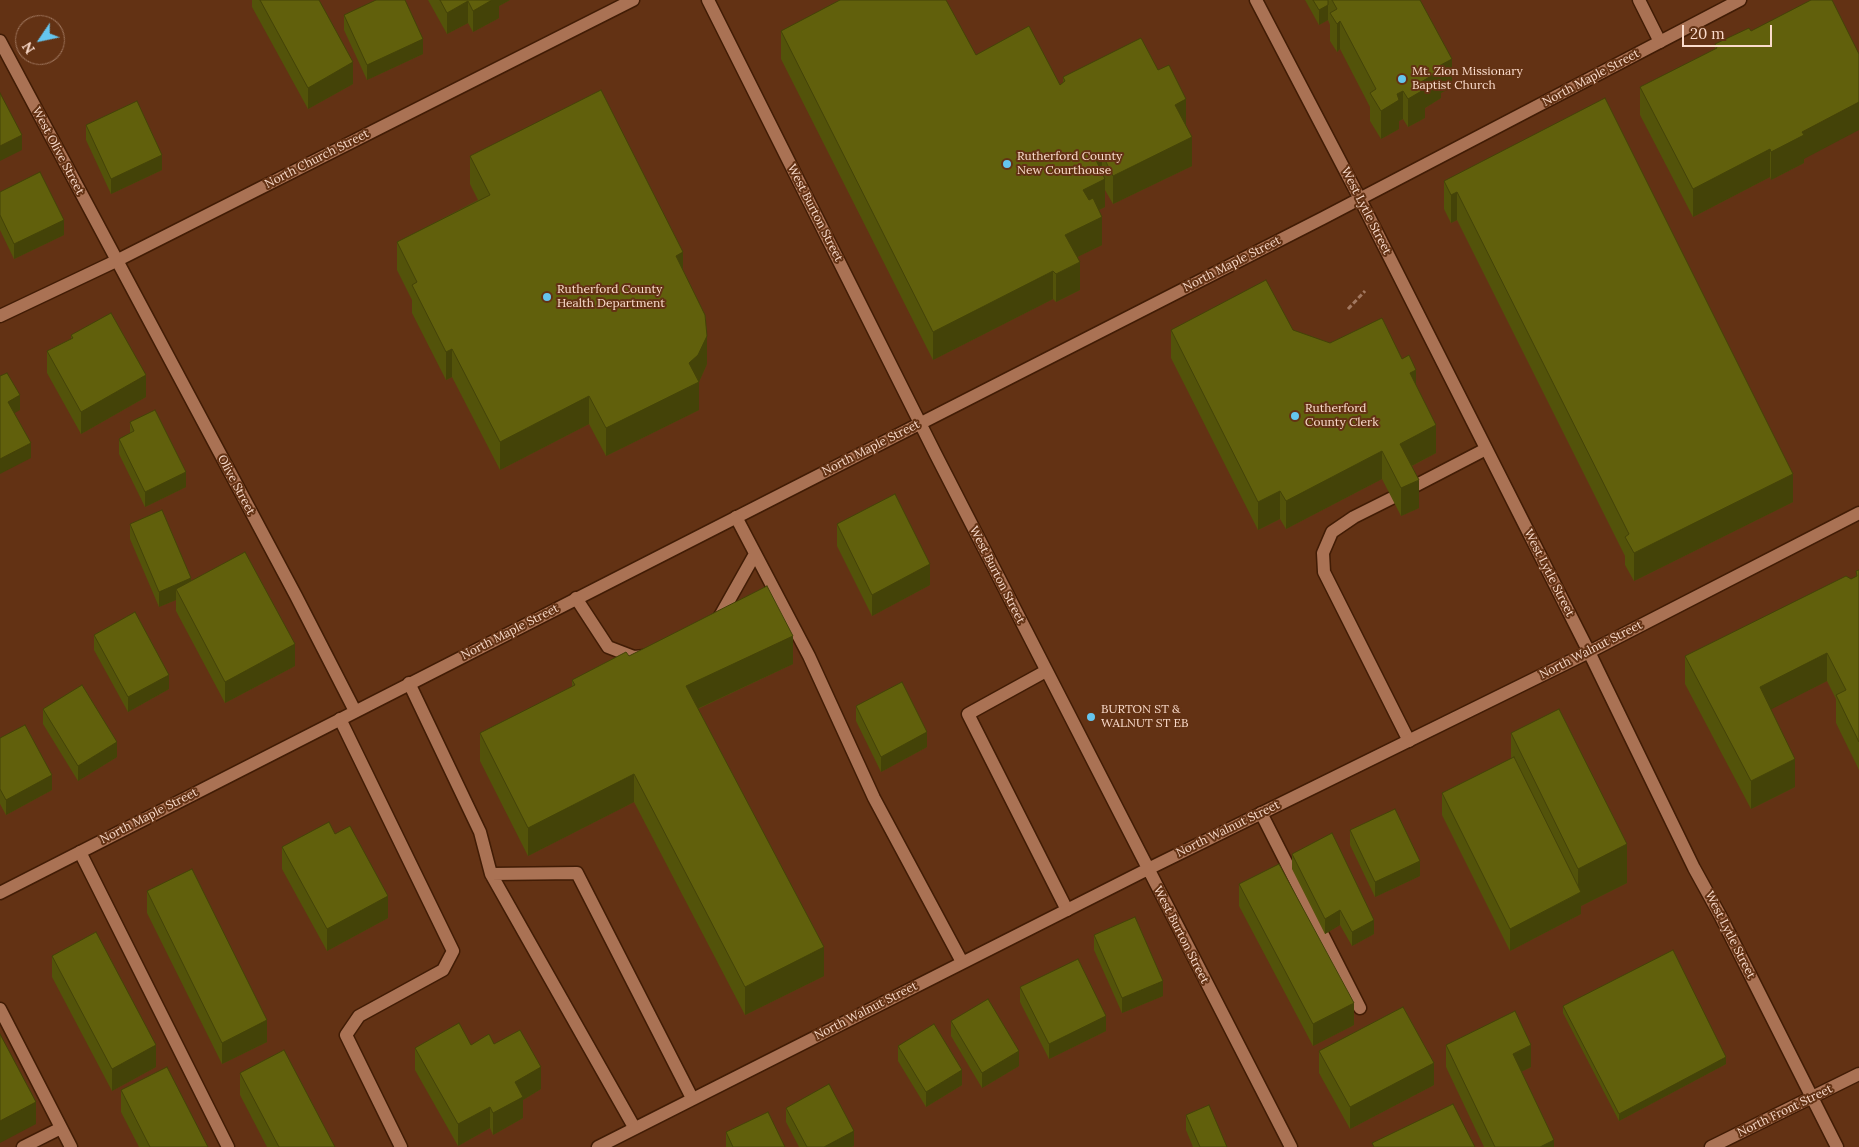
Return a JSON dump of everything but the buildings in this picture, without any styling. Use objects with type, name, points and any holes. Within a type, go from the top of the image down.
[{"type":"street","name":"North Church Street","points":[[0,316],[116,260],[633,0]]},
{"type":"street","name":"West Burton Street","points":[[708,0],[1046,671],[1291,1147]]},
{"type":"street","name":"West Lytle Street","points":[[1256,0],[1360,199],[1589,652],[1694,868],[1721,917],[1838,1147]]},
{"type":"street","points":[[1638,0],[1660,42]]},
{"type":"street","name":"North Maple Street","points":[[0,893],[1360,199],[1740,0]]},
{"type":"street","name":"West Olive Street","points":[[0,41],[116,260]]},
{"type":"street","name":"Olive Street","points":[[116,260],[296,596],[355,711]]},
{"type":"street","points":[[1409,489],[1486,449]]},
{"type":"street","points":[[1392,498],[1332,532],[1323,553],[1324,572],[1409,741]]},
{"type":"street","name":"North Walnut Street","points":[[598,1147],[1148,869],[1589,652],[1859,512]]},
{"type":"street","points":[[736,517],[809,656],[874,798],[962,962]]},
{"type":"street","points":[[704,628],[719,618],[755,554]]},
{"type":"street","points":[[576,598],[608,647],[634,657],[652,655],[659,652]]},
{"type":"street","points":[[1046,671],[968,714],[1067,910]]},
{"type":"street","points":[[409,683],[480,832],[491,874],[634,1128]]},
{"type":"street","points":[[340,718],[453,951],[443,970],[359,1016],[346,1035],[401,1147]]},
{"type":"street","points":[[1261,813],[1360,1008]]},
{"type":"street","points":[[80,852],[228,1147]]},
{"type":"street","points":[[491,874],[577,873],[692,1098]]},
{"type":"street","points":[[0,1009],[71,1147]]},
{"type":"street","name":"North Front Street","points":[[1711,1147],[1859,1074]]},
{"type":"street","points":[[23,1147],[61,1128]]},
{"type":"path","points":[[1348,309],[1366,291]]},
{"type":"place","name":"Mt. Zion Missionary Baptist Church","points":[[1402,79]]},
{"type":"place","name":"Rutherford County New Courthouse","points":[[1007,164]]},
{"type":"place","name":"Rutherford County Health Department","points":[[547,297]]},
{"type":"place","name":"Rutherford County Clerk","points":[[1295,416]]},
{"type":"place","name":"BURTON ST & WALNUT ST EB","points":[[1091,717]]}]
